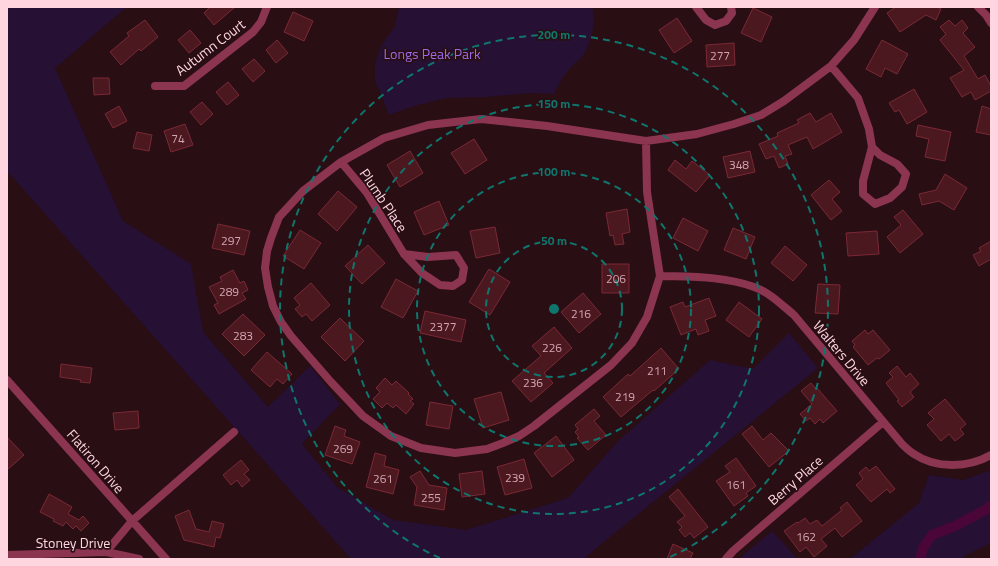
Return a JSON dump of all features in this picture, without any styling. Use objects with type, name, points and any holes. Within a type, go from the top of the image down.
[{"type":"street","name":"Autumn Court","points":[[155,86],[184,86],[253,32],[261,22],[267,7]]},
{"type":"street","points":[[696,7],[706,20],[715,25],[726,21],[732,13],[731,7]]},
{"type":"street","points":[[646,141],[647,192],[660,276],[647,317],[632,343],[611,365],[534,426],[519,436],[487,449],[454,453],[420,448],[391,436],[363,416],[291,336],[281,322],[271,299],[265,268],[267,251],[280,217],[303,191],[342,162],[384,138],[428,125],[481,119],[547,126],[646,141],[697,134],[761,115],[784,100],[831,66],[854,40],[875,7]]},
{"type":"street","points":[[978,7],[986,14],[991,23]]},
{"type":"street","points":[[831,66],[858,98],[869,130],[872,147],[863,181],[863,194],[875,204],[890,198],[902,187],[906,174],[897,164],[880,155],[872,147]]},
{"type":"street","name":"Plumb Place","points":[[342,162],[367,193],[404,254],[422,273],[440,286],[453,286],[462,280],[464,268],[456,255],[428,257],[404,254]]},
{"type":"street","name":"Walters Drive","points":[[660,276],[724,279],[755,287],[776,300],[794,315],[883,422],[902,444],[914,455],[930,462],[947,465],[966,464],[982,460],[991,455]]},
{"type":"street","name":"Flatiron Drive","points":[[7,380],[166,559]]},
{"type":"street","name":"Berry Place","points":[[726,559],[733,551],[883,422]]},
{"type":"street","points":[[106,552],[132,522],[234,432]]},
{"type":"street","name":"Stoney Drive","points":[[7,555],[106,552],[139,559]]},
{"type":"green space","points":[[7,7],[127,7],[55,68],[123,221],[191,264],[203,332],[268,407],[310,366],[340,404],[302,444],[337,487],[393,520],[466,530],[568,498],[618,441],[710,360],[753,369],[789,333],[818,368],[583,559],[351,559],[7,171]]},
{"type":"green space","name":"Longs Peak Park","points":[[399,7],[592,7],[594,18],[591,36],[585,52],[565,74],[554,94],[530,93],[485,97],[446,98],[411,107],[389,115],[375,80],[375,64],[381,46],[395,26]]},
{"type":"green space","points":[[991,470],[991,543],[966,555],[962,559],[850,559],[919,503],[929,475],[963,480]]},
{"type":"green space","points":[[772,531],[798,559],[740,559],[743,555]]},
{"type":"building","points":[[210,7],[235,7],[214,25],[204,13]]},
{"type":"building","points":[[896,7],[937,7],[941,9],[936,20],[926,15],[900,32],[887,13]]},
{"type":"building","points":[[753,8],[772,17],[761,42],[741,33]]},
{"type":"building","points":[[293,12],[313,21],[304,41],[284,32]]},
{"type":"building","points":[[677,18],[692,41],[674,53],[659,30]]},
{"type":"building","points":[[145,20],[158,37],[141,51],[139,49],[121,65],[110,52],[129,36],[127,33]]},
{"type":"building","points":[[949,20],[955,26],[962,20],[968,28],[963,33],[975,47],[964,56],[978,79],[985,75],[991,86],[991,91],[975,100],[971,92],[962,97],[950,78],[964,70],[940,40],[946,34],[940,27]]},
{"type":"building","points":[[190,30],[201,43],[189,53],[178,40]]},
{"type":"building","points":[[277,40],[288,53],[276,63],[266,50]]},
{"type":"building","points":[[882,40],[908,54],[897,74],[885,68],[881,77],[866,69]]},
{"type":"building","points":[[734,43],[735,65],[707,67],[706,45]]},
{"type":"building","points":[[254,59],[265,71],[253,82],[242,69]]},
{"type":"building","points":[[93,78],[109,78],[110,94],[94,95]]},
{"type":"building","points":[[228,82],[239,95],[227,105],[216,92]]},
{"type":"building","points":[[914,89],[927,112],[907,124],[899,110],[895,112],[889,103]]},
{"type":"building","points":[[202,102],[213,114],[201,125],[190,112]]},
{"type":"building","points":[[119,106],[127,121],[113,128],[105,114]]},
{"type":"building","points":[[982,106],[991,109],[991,135],[976,132]]},
{"type":"building","points":[[810,113],[816,122],[831,113],[842,132],[813,149],[807,137],[788,145],[792,154],[785,156],[788,164],[779,168],[774,156],[766,159],[759,144],[778,136],[777,133],[799,123],[797,120]]},
{"type":"building","points":[[185,124],[193,145],[171,152],[164,131]]},
{"type":"building","points":[[918,125],[951,132],[945,161],[925,157],[929,139],[916,136]]},
{"type":"building","points":[[137,132],[152,135],[149,151],[133,148]]},
{"type":"building","points":[[474,139],[487,160],[465,174],[451,153]]},
{"type":"building","points":[[410,151],[423,173],[400,187],[387,165]]},
{"type":"building","points":[[750,151],[755,172],[728,178],[723,157]]},
{"type":"building","points":[[675,160],[686,169],[692,161],[710,175],[696,192],[668,170]]},
{"type":"building","points":[[945,174],[967,188],[954,210],[939,201],[922,205],[919,194],[936,190]]},
{"type":"building","points":[[829,180],[840,192],[832,199],[842,211],[831,220],[811,195]]},
{"type":"building","points":[[338,191],[357,207],[337,231],[318,214]]},
{"type":"building","points":[[439,201],[449,225],[424,235],[414,212]]},
{"type":"building","points":[[627,209],[630,232],[622,234],[624,244],[615,245],[613,235],[610,236],[606,213]]},
{"type":"building","points":[[903,210],[923,234],[900,253],[887,237],[901,225],[894,217]]},
{"type":"building","points":[[683,218],[708,231],[698,251],[673,238]]},
{"type":"building","points":[[218,224],[250,231],[244,255],[212,248]]},
{"type":"building","points":[[495,227],[500,253],[476,258],[470,231]]},
{"type":"building","points":[[733,228],[755,237],[746,259],[724,250]]},
{"type":"building","points":[[300,230],[321,243],[304,269],[283,256]]},
{"type":"building","points":[[877,231],[879,254],[848,256],[846,233]]},
{"type":"building","points":[[991,241],[991,259],[979,266],[973,255],[981,251],[979,248]]},
{"type":"building","points":[[368,245],[385,263],[362,284],[345,266]]},
{"type":"building","points":[[785,246],[807,265],[793,281],[771,263]]},
{"type":"building","points":[[602,264],[629,264],[629,293],[602,293]]},
{"type":"building","points":[[489,269],[510,282],[490,315],[469,302]]},
{"type":"building","points":[[233,270],[240,283],[244,281],[248,290],[242,293],[246,299],[219,314],[214,305],[218,303],[209,287],[222,281],[220,277]]},
{"type":"building","points":[[396,279],[418,291],[403,318],[381,307]]},
{"type":"building","points":[[311,283],[330,305],[312,321],[306,314],[302,317],[295,309],[300,305],[294,298]]},
{"type":"building","points":[[818,284],[840,285],[838,314],[815,313]]},
{"type":"building","points":[[583,293],[601,314],[579,333],[561,312]]},
{"type":"building","points":[[709,298],[716,316],[705,320],[709,331],[698,335],[696,329],[681,335],[670,307],[683,302],[685,307]]},
{"type":"building","points":[[739,302],[762,319],[749,337],[726,320]]},
{"type":"building","points":[[425,311],[466,320],[461,342],[420,333]]},
{"type":"building","points":[[243,314],[265,335],[244,356],[222,334]]},
{"type":"building","points":[[340,318],[364,341],[345,361],[321,337]]},
{"type":"building","points":[[554,327],[572,348],[544,373],[553,383],[531,402],[512,381],[541,356],[532,346]]},
{"type":"building","points":[[865,330],[868,334],[873,330],[890,350],[879,359],[877,358],[868,365],[853,347],[855,345],[852,341]]},
{"type":"building","points":[[661,348],[679,369],[621,417],[603,397],[628,374],[630,376]]},
{"type":"building","points":[[267,352],[292,374],[283,384],[277,379],[270,387],[251,370]]},
{"type":"building","points":[[61,364],[92,368],[90,383],[60,377]]},
{"type":"building","points":[[897,366],[906,377],[910,373],[919,384],[910,392],[914,397],[902,407],[897,401],[899,400],[886,383],[893,377],[889,373]]},
{"type":"building","points":[[385,378],[392,385],[396,381],[409,393],[408,394],[413,399],[410,401],[414,404],[406,414],[396,405],[393,408],[387,403],[382,408],[373,399],[380,392],[376,388]]},
{"type":"building","points":[[811,383],[837,411],[823,423],[820,419],[815,424],[810,418],[806,421],[800,414],[812,404],[801,391]]},
{"type":"building","points":[[501,392],[509,420],[483,428],[474,399]]},
{"type":"building","points":[[945,399],[966,424],[960,429],[964,434],[955,441],[949,434],[941,441],[927,425],[934,419],[928,413]]},
{"type":"building","points":[[430,402],[453,406],[449,429],[426,425]]},
{"type":"building","points":[[594,409],[600,416],[594,421],[606,435],[588,450],[577,438],[579,437],[575,432],[578,429],[575,425]]},
{"type":"building","points":[[138,411],[139,428],[115,430],[113,413]]},
{"type":"building","points":[[335,426],[346,430],[344,436],[360,442],[352,464],[325,455]]},
{"type":"building","points":[[752,426],[763,440],[771,433],[789,451],[769,467],[742,434]]},
{"type":"building","points":[[556,436],[574,460],[552,477],[534,453]]},
{"type":"building","points":[[7,437],[24,455],[7,470]]},
{"type":"building","points":[[375,453],[386,456],[384,466],[399,470],[393,494],[366,487]]},
{"type":"building","points":[[736,458],[756,486],[746,493],[748,496],[734,506],[716,481],[730,472],[725,466]]},
{"type":"building","points":[[524,459],[532,488],[505,495],[497,467]]},
{"type":"building","points":[[241,460],[249,470],[244,474],[250,480],[242,487],[237,480],[231,485],[223,475]]},
{"type":"building","points":[[876,466],[895,489],[890,493],[887,489],[871,502],[856,485],[863,479],[859,473],[866,467],[869,471]]},
{"type":"building","points":[[420,471],[429,485],[447,488],[444,510],[414,505],[417,487],[410,477]]},
{"type":"building","points":[[482,471],[485,494],[462,497],[459,474]]},
{"type":"building","points":[[678,489],[708,527],[694,538],[690,533],[685,537],[679,530],[682,527],[677,522],[685,516],[669,497]]},
{"type":"building","points":[[49,494],[72,507],[68,514],[79,520],[83,516],[89,523],[81,531],[76,526],[73,529],[66,522],[63,526],[53,521],[54,519],[40,512]]},
{"type":"building","points":[[847,502],[862,521],[842,537],[835,528],[821,539],[827,546],[814,557],[806,547],[800,552],[784,531],[805,518],[810,524],[817,520],[822,526],[842,510],[840,508]]},
{"type":"building","points":[[189,510],[196,529],[209,532],[212,521],[224,524],[220,538],[216,537],[214,547],[184,540],[175,516]]},
{"type":"building","points":[[673,544],[693,553],[690,559],[667,559]]},
{"type":"waterway","points":[[920,559],[923,548],[932,535],[955,526],[987,509],[991,505]]}]
